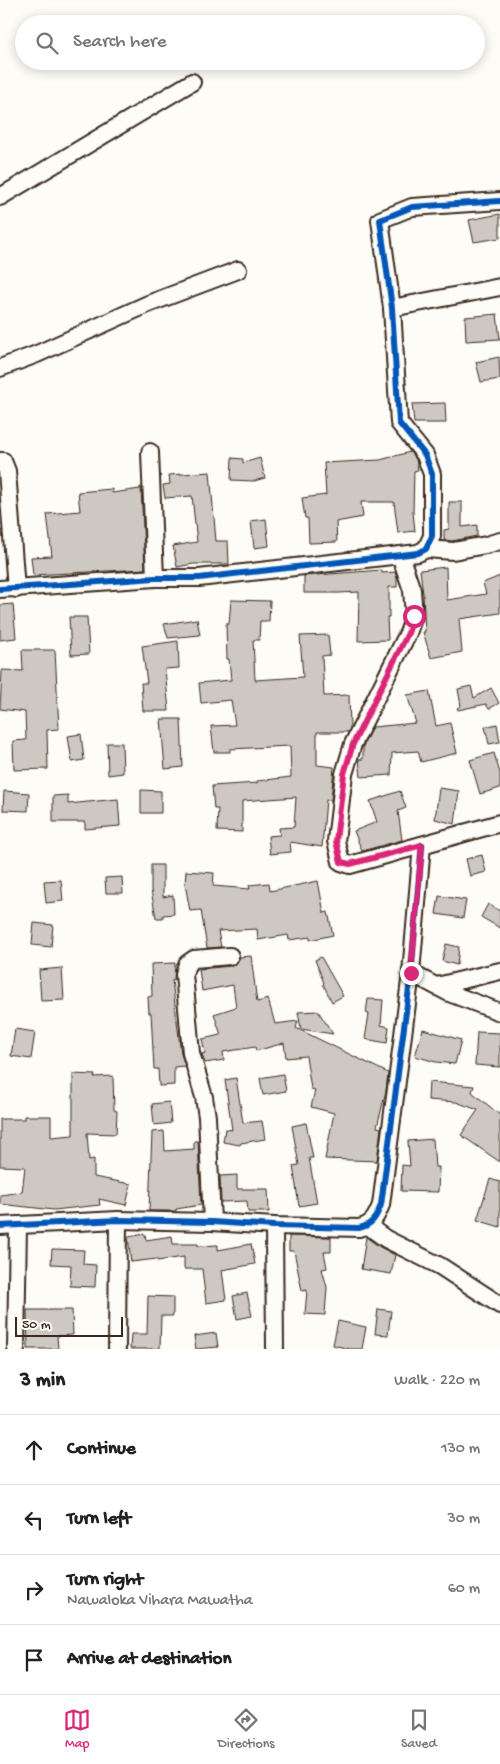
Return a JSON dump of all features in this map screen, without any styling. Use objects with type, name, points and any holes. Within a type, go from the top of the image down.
[{"type":"street","points":[[0,196],[192,82]]},
{"type":"street","points":[[426,549],[432,536],[432,474],[425,455],[399,423],[392,308],[380,220],[412,207],[500,201]]},
{"type":"street","points":[[0,368],[37,354],[148,304],[238,270]]},
{"type":"street","points":[[392,308],[500,286]]},
{"type":"street","points":[[150,452],[155,578]]},
{"type":"street","points":[[0,461],[3,461],[7,471],[8,589],[155,578],[199,578],[418,553],[426,549],[452,551],[500,541]]},
{"type":"street","points":[[400,555],[412,590],[414,616],[408,633],[353,744],[344,774],[336,841],[341,862],[350,864],[500,823]]},
{"type":"street","points":[[0,1226],[118,1220],[212,1222],[274,1226],[359,1228],[368,1226],[376,1218],[381,1206],[411,973],[422,845]]},
{"type":"street","points":[[212,1222],[207,1117],[204,1097],[191,1053],[184,974],[187,964],[194,959],[230,956]]},
{"type":"street","points":[[437,986],[500,971]]},
{"type":"street","points":[[411,973],[500,1012]]},
{"type":"street","points":[[117,1349],[118,1220]]},
{"type":"street","points":[[16,1349],[18,1225]]},
{"type":"street","points":[[274,1226],[275,1349]]},
{"type":"street","points":[[368,1226],[386,1239],[440,1266],[500,1305]]},
{"type":"building","points":[[500,214],[500,238],[474,242],[469,220]]},
{"type":"building","points":[[497,314],[500,339],[466,341],[465,317]]},
{"type":"building","points":[[499,357],[500,379],[481,382],[476,362]]},
{"type":"building","points":[[445,403],[446,423],[414,423],[412,404]]},
{"type":"building","points":[[410,452],[416,459],[418,470],[414,471],[413,512],[415,531],[398,533],[394,502],[361,502],[363,517],[336,522],[337,542],[309,543],[308,518],[305,518],[302,498],[326,495],[324,463],[380,460]]},
{"type":"building","points":[[232,458],[243,459],[243,463],[260,458],[265,478],[254,481],[231,480]]},
{"type":"building","points":[[210,472],[216,541],[228,541],[229,564],[193,564],[177,567],[173,546],[197,542],[192,496],[165,498],[163,485],[170,484],[169,475]]},
{"type":"building","points":[[140,487],[145,569],[33,575],[31,557],[52,556],[47,514],[80,511],[78,492],[112,489],[112,493],[140,489]]},
{"type":"building","points":[[449,502],[462,502],[462,527],[477,525],[477,536],[452,541],[444,540],[444,530],[449,529]]},
{"type":"building","points":[[266,519],[269,546],[254,548],[251,521]]},
{"type":"building","points":[[446,567],[447,600],[486,594],[483,583],[500,576],[500,613],[459,619],[462,652],[431,658],[423,632],[425,632],[420,570]]},
{"type":"building","points":[[382,570],[382,573],[395,572],[397,577],[397,587],[389,587],[388,640],[358,641],[359,592],[304,593],[304,576]]},
{"type":"building","points":[[231,600],[270,601],[269,621],[260,621],[259,640],[253,640],[255,680],[303,677],[300,636],[328,635],[330,655],[322,656],[324,696],[349,695],[350,728],[348,732],[317,732],[317,765],[334,767],[331,800],[326,800],[322,847],[290,842],[291,852],[270,854],[268,836],[280,835],[279,828],[294,827],[296,797],[242,801],[242,832],[217,831],[218,809],[214,809],[212,786],[257,783],[257,781],[291,777],[290,746],[230,749],[230,752],[214,752],[211,726],[235,725],[231,700],[201,703],[199,683],[231,680],[229,659],[227,659],[226,624],[229,624]]},
{"type":"building","points":[[13,604],[16,638],[0,640],[0,605]]},
{"type":"building","points":[[69,617],[87,617],[89,654],[71,655]]},
{"type":"building","points":[[197,619],[200,635],[168,638],[164,624]]},
{"type":"building","points":[[178,641],[179,668],[165,669],[169,711],[143,711],[141,683],[147,683],[142,646]]},
{"type":"building","points":[[22,650],[55,650],[59,729],[47,730],[48,769],[14,770],[13,741],[26,740],[25,712],[0,709],[2,670],[23,671]]},
{"type":"building","points":[[471,686],[474,698],[491,688],[499,703],[489,709],[486,704],[458,710],[457,708],[461,706],[458,689]]},
{"type":"building","points":[[429,691],[436,726],[450,723],[457,753],[421,762],[418,751],[392,753],[391,775],[361,777],[359,759],[363,759],[363,746],[372,727],[416,723],[407,695]]},
{"type":"building","points":[[161,719],[181,719],[183,767],[165,769]]},
{"type":"building","points":[[497,724],[500,742],[489,744],[485,727]]},
{"type":"building","points":[[81,734],[84,760],[72,762],[68,736]]},
{"type":"building","points":[[107,743],[122,743],[123,773],[108,775]]},
{"type":"building","points":[[494,753],[500,773],[500,788],[480,794],[470,760]]},
{"type":"building","points":[[439,788],[459,791],[455,824],[435,819]]},
{"type":"building","points":[[141,790],[161,791],[161,813],[141,813]]},
{"type":"building","points":[[4,791],[29,793],[28,811],[3,810]]},
{"type":"building","points":[[400,791],[406,808],[398,811],[402,840],[362,851],[354,831],[377,822],[370,801]]},
{"type":"building","points":[[68,795],[68,804],[118,799],[120,826],[85,829],[85,822],[53,822],[53,796]]},
{"type":"building","points":[[482,855],[486,872],[470,876],[466,859]]},
{"type":"building","points":[[151,865],[163,865],[163,897],[173,895],[174,914],[163,915],[163,918],[156,918],[151,890]]},
{"type":"building","points":[[186,871],[214,873],[213,886],[250,889],[249,885],[269,883],[270,891],[318,881],[324,913],[328,912],[333,935],[310,940],[310,937],[289,940],[288,935],[258,940],[257,929],[218,931],[221,947],[207,948],[201,910],[190,911],[185,884]]},
{"type":"building","points":[[122,877],[123,893],[106,893],[105,878]]},
{"type":"building","points":[[61,880],[63,901],[46,903],[44,881]]},
{"type":"building","points":[[439,896],[466,900],[463,918],[436,914]]},
{"type":"building","points":[[488,904],[500,911],[500,928],[481,917]]},
{"type":"building","points":[[34,923],[53,925],[51,947],[32,945]]},
{"type":"building","points":[[446,944],[459,947],[457,965],[442,961]]},
{"type":"building","points":[[251,956],[257,1002],[268,999],[275,1024],[298,1021],[296,1028],[388,1073],[386,1091],[377,1127],[381,1128],[377,1161],[325,1159],[334,1113],[311,1107],[315,1090],[311,1089],[306,1056],[286,1058],[284,1043],[256,1051],[255,1047],[223,1052],[224,1060],[205,1063],[202,1054],[205,1053],[202,1039],[221,1035],[214,1014],[236,1007],[233,985],[202,991],[199,969],[231,966],[236,964],[240,957]]},
{"type":"building","points":[[321,957],[343,996],[332,1002],[323,984],[315,960]]},
{"type":"building","points":[[175,963],[174,980],[172,980],[181,1054],[185,1066],[174,1067],[174,1085],[159,1086],[158,1069],[154,1069],[151,1013],[149,1013],[148,997],[152,996],[151,964]]},
{"type":"building","points":[[62,968],[64,1000],[41,1001],[39,970]]},
{"type":"building","points":[[368,999],[383,1000],[381,1025],[389,1027],[387,1043],[365,1039],[369,1014],[366,1013]]},
{"type":"building","points":[[318,1011],[333,1034],[301,1029],[298,1012]]},
{"type":"building","points":[[15,1029],[35,1032],[31,1059],[11,1056]]},
{"type":"building","points":[[423,1029],[461,1040],[455,1064],[436,1062],[415,1056]]},
{"type":"building","points":[[477,1032],[500,1033],[500,1067],[475,1065]]},
{"type":"building","points":[[73,1074],[95,1075],[94,1077],[113,1076],[114,1110],[117,1111],[116,1134],[87,1133],[89,1160],[94,1159],[94,1177],[131,1184],[126,1205],[99,1199],[100,1205],[54,1210],[0,1204],[0,1195],[22,1192],[25,1167],[0,1166],[0,1119],[24,1119],[24,1116],[51,1116],[51,1137],[73,1135]]},
{"type":"building","points":[[283,1074],[286,1091],[263,1095],[260,1078]]},
{"type":"building","points":[[236,1078],[243,1123],[262,1121],[265,1139],[241,1143],[240,1145],[223,1142],[225,1129],[232,1130],[225,1080]]},
{"type":"building","points":[[429,1082],[474,1086],[472,1092],[500,1115],[500,1162],[461,1135],[478,1110],[456,1102],[428,1100]]},
{"type":"building","points":[[169,1102],[171,1123],[154,1125],[152,1104]]},
{"type":"building","points":[[306,1123],[313,1158],[309,1158],[317,1203],[299,1206],[293,1166],[299,1165],[292,1126]]},
{"type":"building","points":[[164,1131],[165,1151],[194,1149],[194,1141],[198,1141],[201,1205],[176,1209],[176,1211],[149,1211],[152,1132]]},
{"type":"building","points":[[433,1139],[435,1167],[439,1167],[438,1192],[401,1191],[402,1165],[410,1166],[408,1141]]},
{"type":"building","points":[[237,1175],[237,1189],[268,1189],[269,1212],[248,1212],[247,1201],[221,1202],[220,1176]]},
{"type":"building","points":[[490,1179],[500,1182],[500,1227],[477,1220]]},
{"type":"building","points":[[145,1234],[146,1240],[172,1236],[173,1244],[218,1245],[218,1250],[251,1244],[255,1264],[222,1270],[226,1300],[206,1303],[202,1269],[184,1269],[184,1257],[131,1262],[128,1237]]},
{"type":"building","points":[[289,1236],[331,1237],[331,1252],[324,1252],[327,1268],[322,1269],[327,1287],[325,1315],[305,1314],[307,1290],[302,1291],[294,1251],[289,1251]]},
{"type":"building","points":[[366,1237],[395,1255],[391,1274],[361,1269]]},
{"type":"building","points":[[52,1249],[84,1250],[83,1264],[96,1265],[95,1287],[70,1286],[71,1265],[51,1264]]},
{"type":"building","points":[[247,1293],[252,1316],[237,1319],[233,1296]]},
{"type":"building","points":[[148,1296],[173,1297],[173,1316],[161,1316],[160,1349],[130,1349],[131,1334],[147,1334]]},
{"type":"building","points":[[378,1309],[391,1311],[388,1335],[375,1334]]},
{"type":"building","points":[[27,1310],[72,1310],[73,1335],[57,1336],[58,1349],[28,1349]]},
{"type":"building","points":[[338,1321],[366,1327],[362,1349],[350,1349],[333,1345]]},
{"type":"building","points":[[216,1333],[218,1347],[196,1349],[194,1336]]},
{"type":"cycle path","points":[[0,589],[155,578],[199,578],[418,553],[426,549],[432,536],[432,474],[425,455],[399,423],[392,308],[380,220],[412,207],[500,201]]},
{"type":"cycle path","points":[[0,1226],[118,1220],[359,1228],[370,1223],[381,1205],[411,973],[422,845]]},
{"type":"route","points":[[411,973],[422,845],[350,864],[341,862],[336,841],[344,774],[353,744],[408,633],[414,616]]}]
